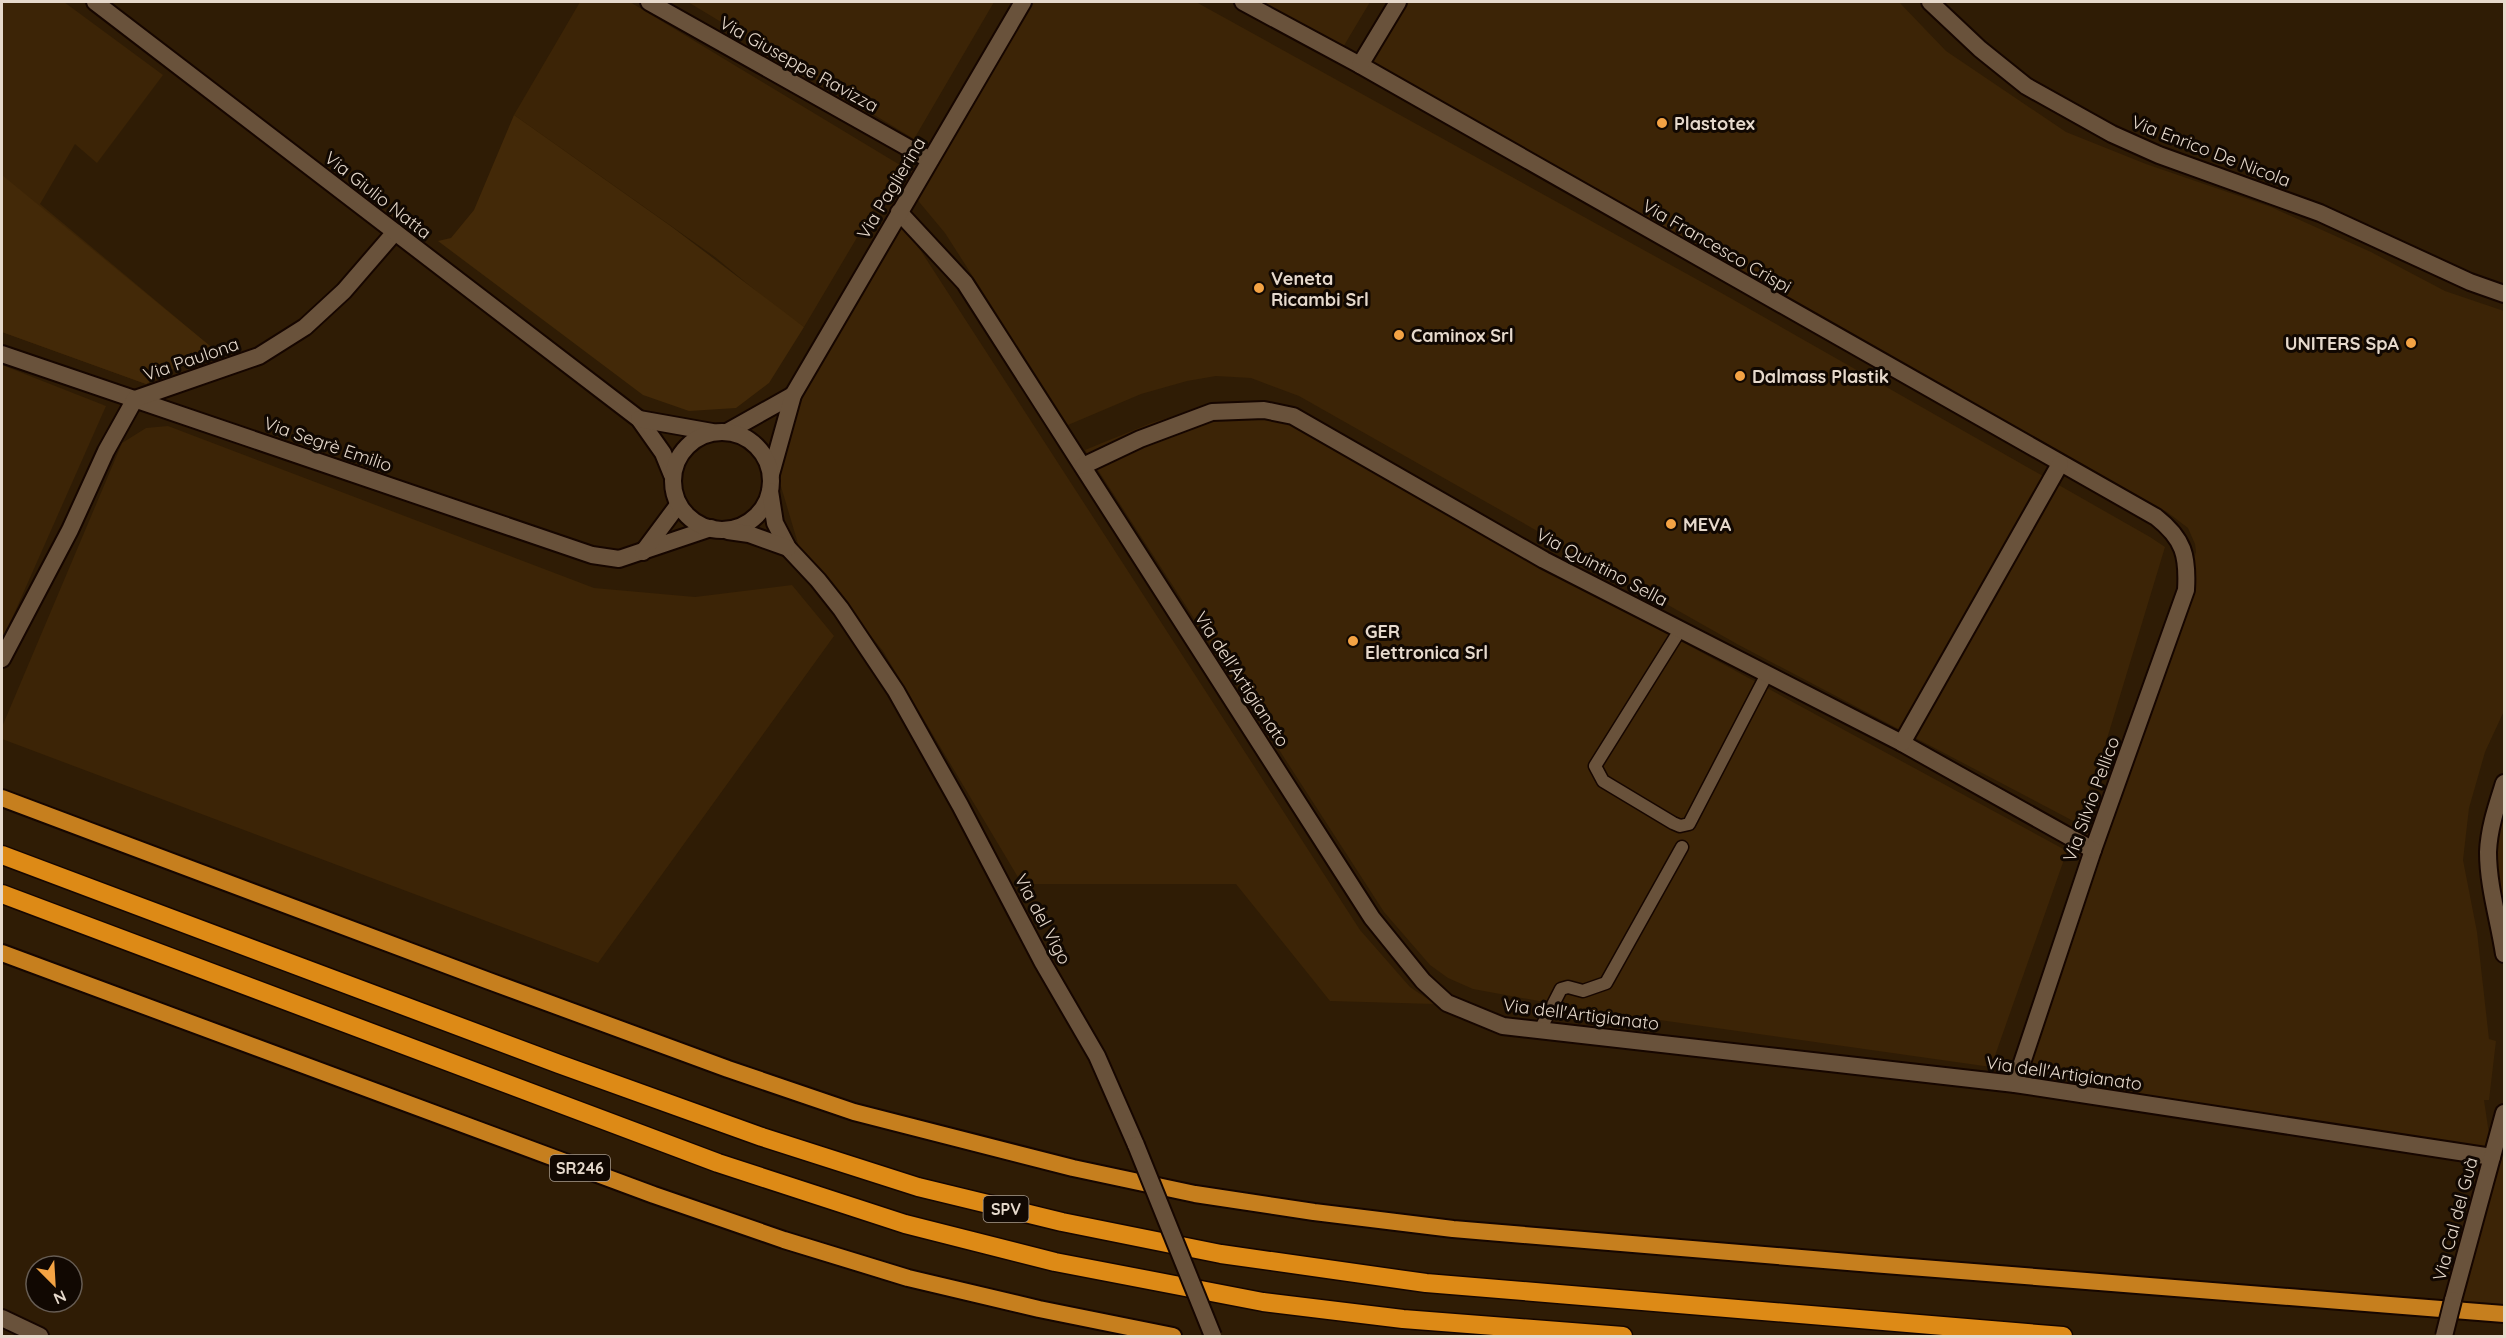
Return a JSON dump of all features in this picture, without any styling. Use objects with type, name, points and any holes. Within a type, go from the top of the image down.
[{"type":"highway","points":[[2,798],[728,1069],[844,1108],[1073,1168],[1195,1194],[1314,1212],[1453,1229],[2505,1314]]},
{"type":"highway","name":"SPV","points":[[2,855],[559,1064],[762,1137],[918,1187],[1062,1222],[1221,1254],[1386,1278],[1566,1296],[2063,1336]]},
{"type":"highway","name":"SPV","points":[[2,894],[718,1163],[905,1224],[1055,1262],[1263,1302],[1415,1320],[1623,1336]]},
{"type":"highway","name":"SR246","points":[[2,953],[654,1195],[784,1240],[908,1278],[1173,1336]]},
{"type":"street","name":"Via Giulio Natta","points":[[95,2],[639,419],[663,453],[672,475]]},
{"type":"street","name":"Via Paglierina","points":[[770,483],[793,395],[1023,2]]},
{"type":"street","name":"Via Francesco Crispi","points":[[1243,2],[1360,65],[2156,517],[2170,528]]},
{"type":"street","points":[[1360,65],[1398,2]]},
{"type":"street","name":"Via Enrico De Nicola","points":[[1929,2],[1980,49],[2026,86],[2112,134],[2158,155],[2320,213],[2470,282],[2505,294]]},
{"type":"street","name":"Via Giuseppe Ravizza","points":[[660,4],[930,160]]},
{"type":"street","name":"Via dell'Artigianato","points":[[899,212],[965,283],[1372,918],[1423,981],[1447,1003],[1503,1026],[2015,1084],[2492,1157]]},
{"type":"street","name":"Via Paulona","points":[[2,659],[70,530],[106,451],[135,399],[259,356],[305,327],[344,291],[395,232]]},
{"type":"street","name":"Via Segrè Emilio","points":[[2,354],[592,555],[619,559],[715,529]]},
{"type":"street","points":[[720,432],[742,436],[755,444],[766,458],[770,483],[763,507],[752,520],[737,528],[715,529],[703,526],[688,517],[678,505],[673,491],[672,475],[676,460],[685,447],[697,438],[720,432],[793,395]]},
{"type":"street","name":"Via Quintino Sella","points":[[1083,466],[1140,439],[1212,412],[1264,410],[1293,416],[1544,560],[1902,743],[2093,850]]},
{"type":"street","name":"Via Giulio Natta","points":[[639,419],[720,432]]},
{"type":"street","points":[[1902,743],[2060,464]]},
{"type":"street","name":"Via del Vigo","points":[[770,483],[776,523],[788,548],[841,609],[896,691],[960,805],[1043,963],[1097,1056],[1136,1145],[1213,1336]]},
{"type":"street","points":[[643,552],[678,505]]},
{"type":"street","name":"Via Silvio Pellico","points":[[2015,1084],[2093,850],[2186,590],[2187,567],[2184,552],[2170,528]]},
{"type":"street","name":"Via del Vigo","points":[[715,529],[749,534],[788,548]]},
{"type":"street","points":[[2505,783],[2494,814],[2488,849],[2489,868],[2505,954]]},
{"type":"street","name":"Via Cal del Guà","points":[[2444,1336],[2505,1113]]},
{"type":"street","points":[[2,1318],[40,1336]]},
{"type":"lane","points":[[1680,630],[1595,766],[1603,781],[1673,823],[1680,826],[1689,824],[1767,674]]},
{"type":"lane","points":[[1540,1030],[1561,989],[1568,987],[1583,991],[1606,983],[1682,847]]},
{"type":"shaded area","points":[[2,2],[64,2],[163,75],[97,163],[75,144],[40,204],[216,351],[191,359],[146,384],[2,332]]},
{"type":"shaded area","points":[[580,2],[630,2],[900,165],[804,327],[774,306],[715,257],[514,115]]},
{"type":"shaded area","points":[[688,2],[994,2],[914,139]]},
{"type":"shaded area","points":[[1028,2],[1196,2],[1725,295],[2165,547],[2103,752],[2077,823],[1737,644],[1299,396],[1251,378],[1216,376],[1187,381],[1141,394],[1068,425],[945,233],[915,197]]},
{"type":"shaded area","points":[[1257,2],[1370,2],[1342,49]]},
{"type":"shaded area","points":[[1405,2],[1899,2],[1946,51],[2066,132],[2146,164],[2271,207],[2371,252],[2445,291],[2504,311],[2504,711],[2485,752],[2469,808],[2463,860],[2477,932],[2489,1039],[2496,1041],[2489,1100],[2484,1100],[2493,1161],[2504,1129],[2504,1313],[2455,1311],[2493,1162],[2021,1072],[2131,762],[2196,552],[2188,528],[2167,512],[1740,269],[1368,63]]},
{"type":"shaded area","points":[[514,115],[672,227],[804,327],[769,383],[736,408],[689,411],[643,395],[438,241],[451,238],[474,210]]},
{"type":"shaded area","points":[[2,175],[216,351],[191,359],[146,384],[2,332]]},
{"type":"shaded area","points":[[899,224],[921,251],[1360,930],[1410,987],[1435,1004],[1330,1001],[1236,884],[1022,884],[883,651],[799,547],[777,473],[800,390]]},
{"type":"shaded area","points":[[2,365],[106,406],[2,641]]},
{"type":"shaded area","points":[[1218,406],[1245,407],[1286,423],[1443,512],[2067,851],[1991,1067],[1582,1009],[1473,989],[1448,978],[1430,965],[1384,912],[1085,450],[1151,423],[1194,410]]},
{"type":"shaded area","points":[[168,426],[594,588],[695,597],[792,585],[834,636],[598,963],[2,739],[2,727],[122,443],[146,428]]},
{"type":"shaded area","points":[[2504,791],[2504,918],[2493,859]]},
{"type":"place","name":"Plastotex","points":[[1662,123]]},
{"type":"place","name":"Veneta Ricambi Srl","points":[[1259,288]]},
{"type":"place","name":"Caminox Srl","points":[[1399,335]]},
{"type":"place","name":"UNITERS SpA","points":[[2411,343]]},
{"type":"place","name":"Dalmass Plastik","points":[[1740,376]]},
{"type":"place","name":"MEVA","points":[[1671,524]]},
{"type":"place","name":"GER Elettronica Srl","points":[[1353,641]]}]
